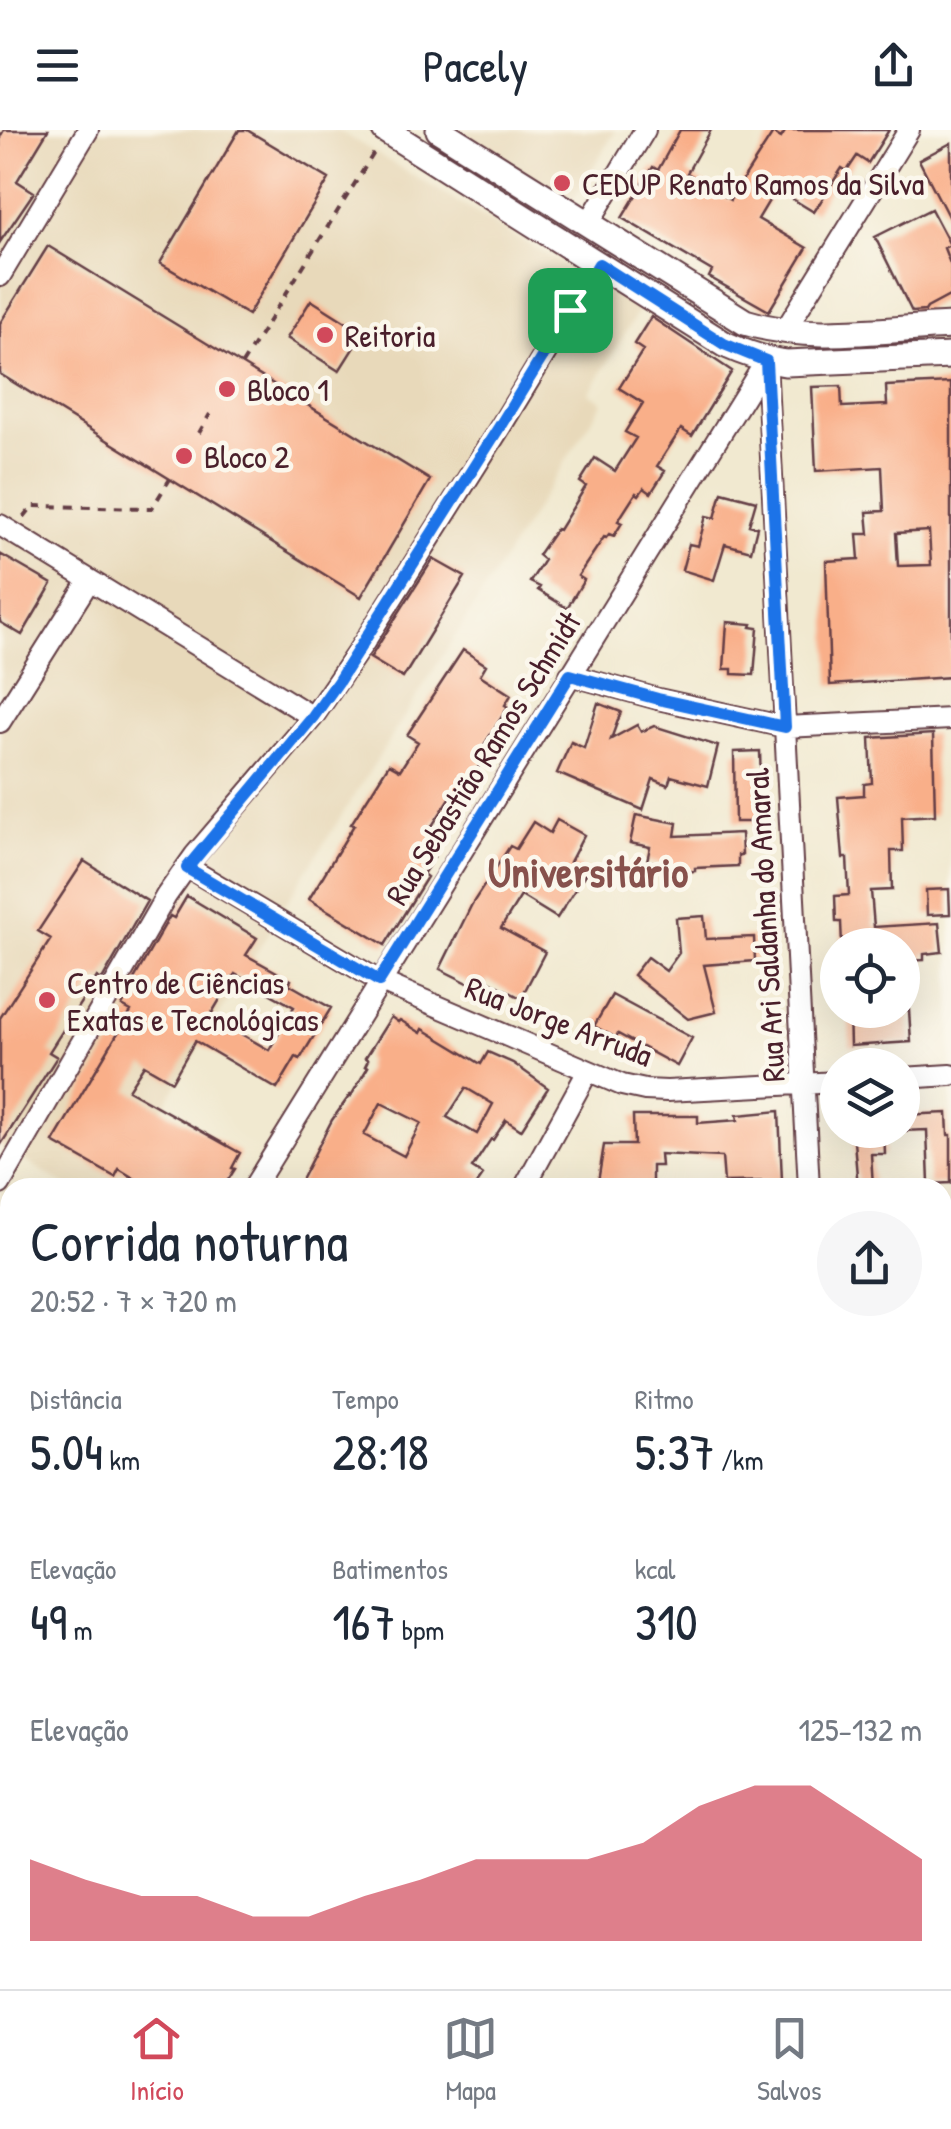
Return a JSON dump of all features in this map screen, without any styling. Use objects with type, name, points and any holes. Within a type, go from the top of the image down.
[{"type":"main road","points":[[439,130],[744,322],[784,332],[951,326]]},
{"type":"main road","points":[[387,131],[724,344],[766,361],[812,363],[951,356]]},
{"type":"main road","points":[[766,361],[856,330]]},
{"type":"street","points":[[0,276],[88,130]]},
{"type":"street","points":[[588,224],[645,130]]},
{"type":"street","points":[[784,332],[909,130]]},
{"type":"street","points":[[2,1177],[166,896],[313,717],[365,641],[599,264]]},
{"type":"street","name":"Rua Sebastião Ramos Schmidt","points":[[259,1178],[766,361]]},
{"type":"street","name":"Rua Ari Saldanha do Amaral","points":[[766,361],[808,1178]]},
{"type":"street","points":[[6,528],[313,717]]},
{"type":"street","points":[[0,722],[90,580]]},
{"type":"street","points":[[570,675],[785,727],[951,719]]},
{"type":"street","name":"Rua Jorge Arruda","points":[[187,868],[379,981],[622,1085],[667,1092],[820,1083]]},
{"type":"street","points":[[529,1178],[588,1071]]},
{"type":"street","points":[[920,1077],[951,1075]]},
{"type":"path","points":[[242,364],[387,131]]},
{"type":"path","points":[[198,433],[210,414]]},
{"type":"path","points":[[6,528],[33,506],[152,508],[170,479]]},
{"type":"shaded area","points":[[0,130],[337,130],[639,310],[589,393],[603,402],[292,894],[120,1178],[53,1178],[0,1145]]},
{"type":"shaded area","name":"CEDUP Renato Ramos da Silva","points":[[456,130],[616,130],[572,202]]},
{"type":"building","points":[[4,130],[48,130],[17,181],[34,192],[0,242],[0,137]]},
{"type":"building","points":[[239,130],[247,130],[329,179],[248,315],[160,263]]},
{"type":"building","points":[[680,130],[711,130],[687,173],[730,200],[773,133],[781,138],[786,130],[889,130],[868,163],[857,156],[847,171],[842,168],[814,212],[776,189],[758,219],[807,248],[769,311],[709,277],[712,271],[622,218],[653,167],[658,170]]},
{"type":"building","points":[[951,143],[951,222],[919,160]]},
{"type":"building","points":[[931,209],[950,245],[944,248],[951,266],[951,295],[925,311],[912,312],[875,237]]},
{"type":"building","points":[[48,246],[430,480],[361,597],[0,374],[0,323]]},
{"type":"building","name":"Reitoria","points":[[311,300],[363,333],[339,371],[287,338]]},
{"type":"building","points":[[651,317],[732,371],[692,436],[681,429],[657,466],[665,471],[651,493],[644,488],[639,495],[636,493],[618,521],[622,523],[614,536],[604,537],[578,576],[584,580],[567,608],[530,582],[544,560],[538,555],[586,486],[580,482],[595,458],[615,471],[636,438],[625,432],[643,403],[619,388],[643,350],[634,344]]},
{"type":"building","points":[[951,383],[951,677],[830,685],[826,561],[859,559],[857,534],[869,534],[867,512],[884,511],[882,467],[816,471],[812,387],[841,386],[842,407],[887,405],[886,386]],"holes":[[[929,531],[931,565],[898,566],[896,533]]]},
{"type":"building","points":[[722,492],[756,501],[749,525],[757,527],[751,551],[725,544],[714,580],[682,570],[689,544],[698,546],[706,516],[715,518]]},
{"type":"building","points":[[0,554],[52,584],[22,635],[0,622]]},
{"type":"building","points":[[433,559],[465,577],[403,678],[370,658]]},
{"type":"building","points":[[727,622],[758,628],[754,675],[732,674],[732,669],[724,669]]},
{"type":"building","points":[[463,650],[486,665],[480,675],[511,695],[505,705],[508,707],[484,745],[490,749],[428,832],[438,838],[428,853],[434,857],[423,874],[427,877],[385,945],[309,899],[389,764],[400,770],[418,742],[407,735]]},
{"type":"building","points":[[598,703],[621,712],[611,739],[637,725],[641,732],[654,726],[718,746],[708,786],[671,776],[668,785],[653,779],[643,810],[557,773],[571,742],[584,748]]},
{"type":"building","points":[[933,734],[935,815],[902,817],[903,851],[891,851],[892,890],[871,891],[874,927],[939,923],[942,952],[924,954],[924,960],[920,960],[920,928],[841,928],[841,922],[836,922],[835,896],[849,895],[838,797],[864,795],[864,784],[872,783],[870,738]]},
{"type":"building","points":[[760,751],[762,822],[735,822],[734,752]]},
{"type":"building","points":[[636,815],[677,823],[675,836],[741,833],[738,866],[672,872],[672,865],[647,861],[650,847],[630,843]]},
{"type":"building","points":[[557,820],[584,835],[570,862],[587,871],[557,918],[521,896],[501,928],[545,952],[521,998],[487,980],[482,990],[440,969],[472,904],[510,846],[516,849],[533,822],[550,833]]},
{"type":"building","name":"Centro de Ciências Exatas e Tecnológicas","points":[[84,861],[147,901],[102,980],[97,977],[49,1052],[57,1057],[0,1146],[0,1018],[51,939],[38,931]]},
{"type":"building","points":[[949,889],[950,914],[927,915],[926,890]]},
{"type":"building","points":[[187,896],[257,938],[246,955],[331,1008],[277,1089],[195,1041],[172,1081],[144,1065],[128,1090],[240,1153],[229,1178],[134,1178],[119,1169],[115,1177],[53,1142],[131,1011],[122,1006],[125,995],[170,916],[174,918]],"holes":[[[235,974],[294,1007],[269,1050],[210,1016]]]},
{"type":"building","points":[[704,916],[706,939],[754,937],[755,961],[704,965],[716,1012],[688,1019],[633,975],[647,957],[666,971],[679,953],[676,918]]},
{"type":"building","points":[[612,995],[692,1038],[677,1066],[618,1034],[616,1038],[594,1026]]},
{"type":"building","points":[[391,1017],[421,1033],[423,1029],[481,1064],[488,1052],[513,1063],[548,1088],[521,1130],[506,1120],[491,1139],[472,1168],[483,1175],[481,1178],[302,1178],[332,1120],[368,1067],[365,1058]],"holes":[[[466,1088],[493,1104],[477,1134],[447,1117]],[[381,1103],[421,1123],[404,1156],[364,1135]]]},
{"type":"building","points":[[850,1028],[910,1028],[911,1042],[850,1046]]},
{"type":"building","points":[[779,1111],[782,1178],[724,1178],[722,1157],[660,1154],[661,1166],[652,1166],[652,1178],[599,1178],[604,1145],[634,1145],[633,1116],[698,1116],[698,1123],[738,1120],[737,1115]]},
{"type":"building","points":[[947,1113],[951,1178],[929,1178],[927,1130],[920,1130],[920,1114]]},
{"type":"building","points":[[855,1148],[885,1148],[885,1154],[871,1154],[872,1178],[857,1178]]},
{"type":"place","name":"CEDUP Renato Ramos da Silva","points":[[562,183]]},
{"type":"place","name":"Reitoria","points":[[325,335]]},
{"type":"place","name":"Bloco 1","points":[[227,389]]},
{"type":"place","name":"Bloco 2","points":[[184,456]]},
{"type":"place","name":"Centro de Ciências Exatas e Tecnológicas","points":[[47,1000]]},
{"type":"district","name":"Universitário","points":[[588,871]]},
{"type":"route","points":[[599,264],[724,344],[766,361],[785,727],[570,675],[379,981],[187,868],[338,682],[570,310],[599,264]]}]
